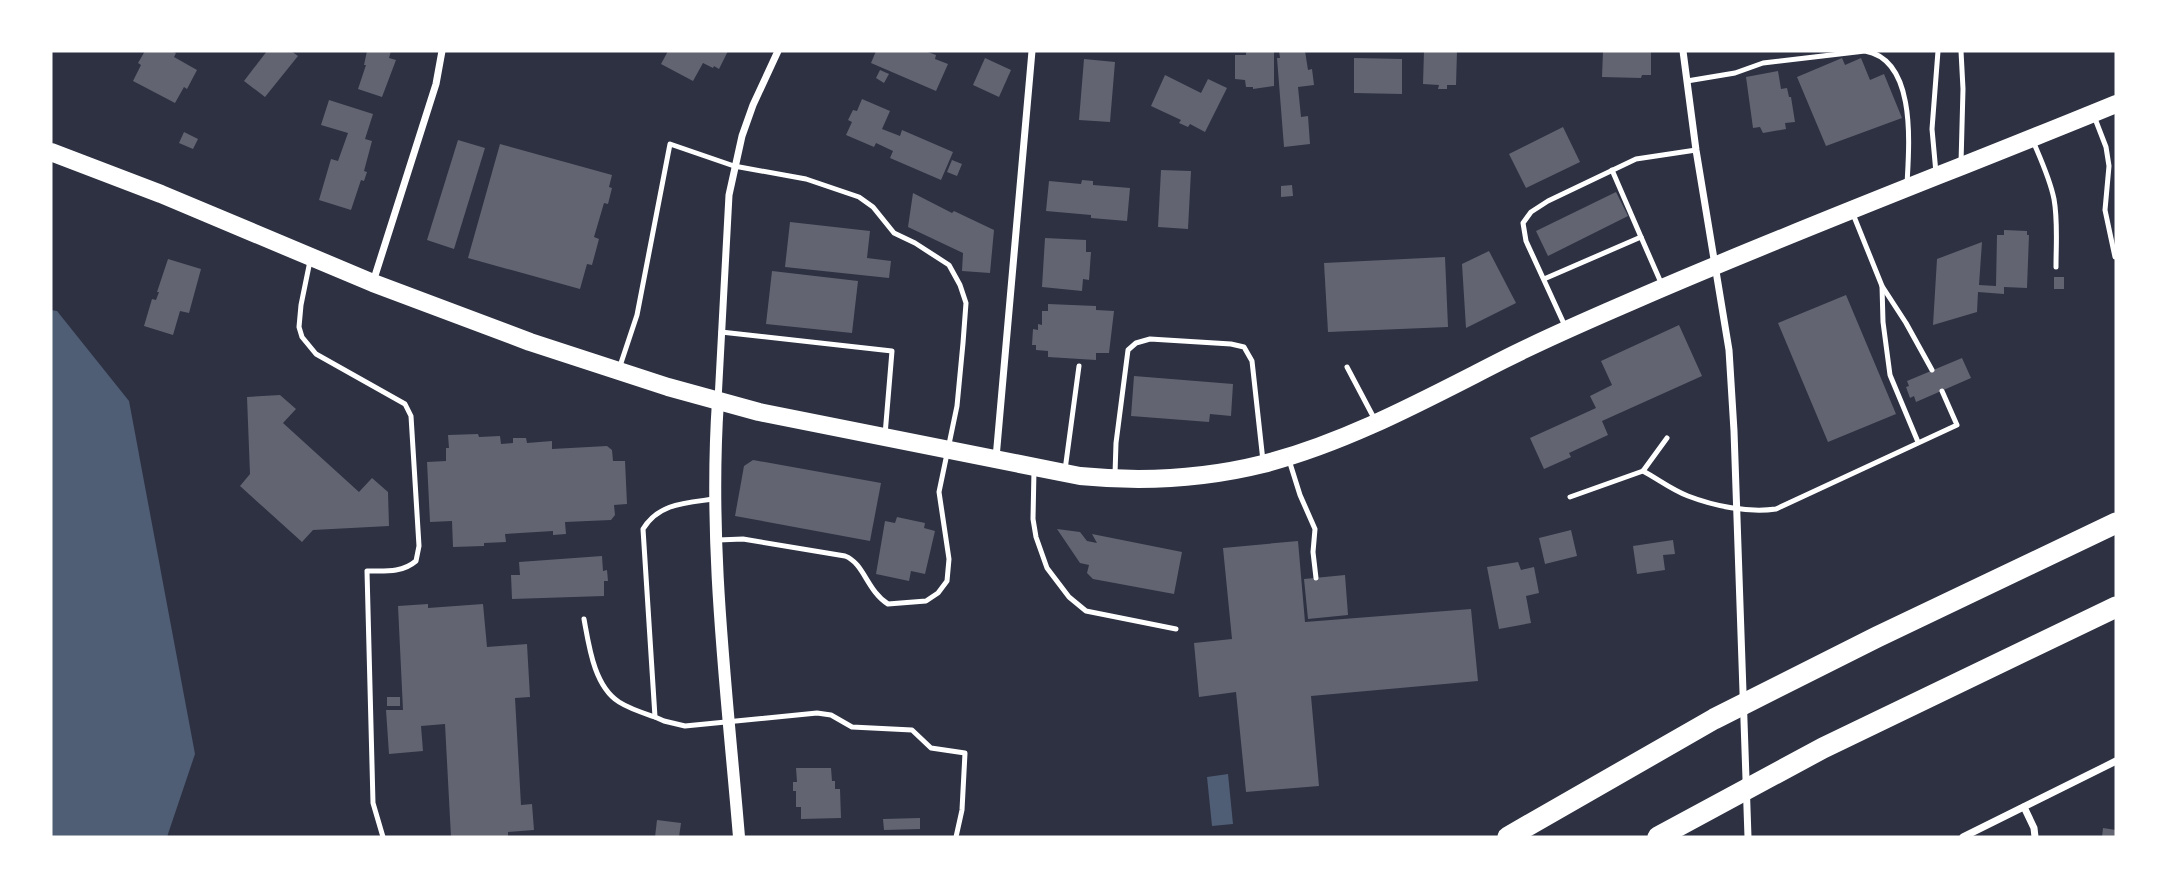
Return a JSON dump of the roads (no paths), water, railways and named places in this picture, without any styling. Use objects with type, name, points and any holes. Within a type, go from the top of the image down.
[{"type":"highway","points":[[1508,837],[1737,707],[2116,523]]},
{"type":"highway","points":[[1658,837],[1823,748],[2116,607]]},
{"type":"main road","points":[[51,152],[161,194],[373,283],[530,342],[618,371],[759,412],[1065,473],[1115,479],[1196,476],[1263,464],[1331,442],[1566,329],[2116,104]]},
{"type":"street","points":[[373,283],[436,84],[442,51]]},
{"type":"street","points":[[739,837],[715,540],[714,499],[721,332],[729,195],[734,166],[753,105],[778,51]]},
{"type":"street","points":[[996,459],[1032,51]]},
{"type":"street","points":[[1683,51],[1696,150],[1729,350],[1748,837]]},
{"type":"street","points":[[1963,837],[2116,761]]},
{"type":"street","points":[[2024,807],[2034,828],[2035,837]]},
{"type":"lane","points":[[1687,80],[1735,72],[1763,63],[1865,51],[1876,53],[1894,72],[1906,101],[1909,132],[1907,188]]},
{"type":"lane","points":[[1936,177],[1932,129],[1938,51]]},
{"type":"lane","points":[[1961,51],[1961,167]]},
{"type":"lane","points":[[2093,113],[2106,147],[2109,166],[2105,210],[2116,257]]},
{"type":"lane","points":[[2032,138],[2053,198],[2056,267]]},
{"type":"lane","points":[[618,371],[637,315],[670,144],[734,166],[806,179],[859,197],[873,207],[894,233],[949,265],[966,303],[957,406],[939,492],[949,559],[947,581],[938,593],[926,601],[888,604],[872,590],[856,563],[845,556],[743,539],[715,540]]},
{"type":"lane","points":[[1566,329],[1526,241],[1523,223],[1531,212],[1548,201],[1636,159],[1696,150]]},
{"type":"lane","points":[[1612,170],[1663,288]]},
{"type":"lane","points":[[1852,211],[1882,286],[1932,370]]},
{"type":"lane","points":[[1544,279],[1642,237]]},
{"type":"lane","points":[[311,257],[301,305],[299,327],[302,337],[316,354],[405,404],[411,416],[418,546],[416,561],[408,568],[367,571],[373,803],[383,837]]},
{"type":"lane","points":[[1882,286],[1883,322],[1890,375],[1918,442]]},
{"type":"lane","points":[[721,332],[891,351],[884,437]]},
{"type":"lane","points":[[1115,479],[1115,443],[1128,350],[1136,343],[1150,339],[1244,347],[1252,361],[1263,464]]},
{"type":"lane","points":[[1065,473],[1079,366]]},
{"type":"lane","points":[[1347,368],[1376,422]]},
{"type":"lane","points":[[1643,471],[1686,495],[1760,511],[1776,509],[1957,425],[1942,391]]},
{"type":"lane","points":[[1570,497],[1643,471],[1667,438]]},
{"type":"lane","points":[[1288,457],[1300,495],[1315,529],[1315,578]]},
{"type":"lane","points":[[1035,467],[1033,519],[1036,537],[1047,568],[1069,597],[1086,611],[1176,629]]},
{"type":"lane","points":[[655,717],[643,529],[661,510],[714,499]]},
{"type":"lane","points":[[584,619],[590,649],[603,684],[617,701],[664,722],[685,726],[801,714],[831,715],[852,727],[912,730],[931,748],[965,753],[962,810],[956,837]]},
{"type":"water","points":[[51,310],[57,311],[129,401],[195,754],[167,837],[51,837]]},
{"type":"water","points":[[1228,774],[1233,824],[1212,826],[1207,777]]}]
